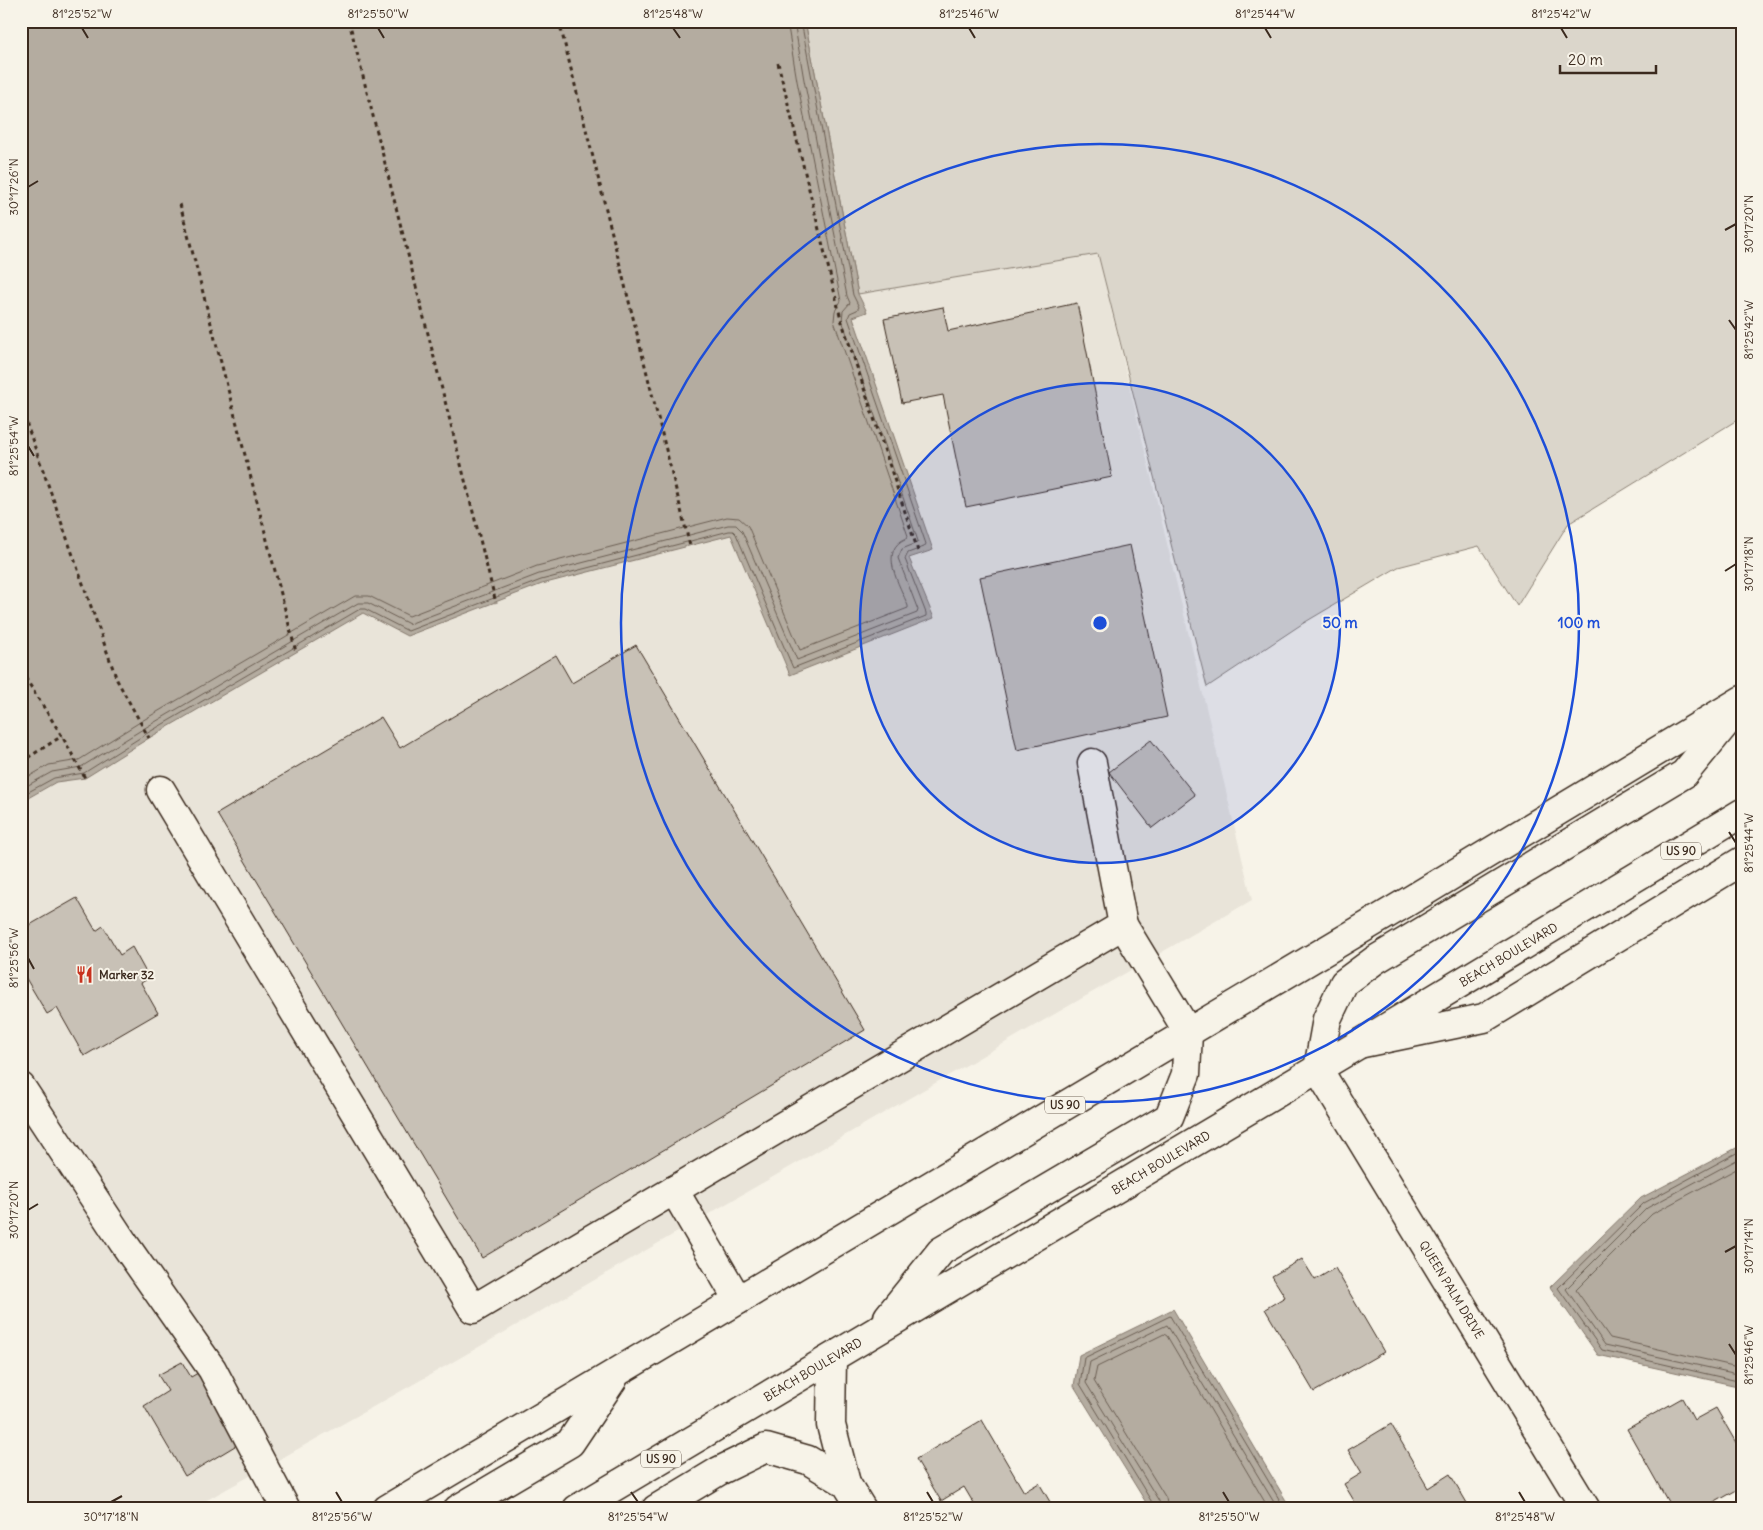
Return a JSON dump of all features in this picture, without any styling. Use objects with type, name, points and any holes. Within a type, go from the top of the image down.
[{"type":"main road","name":"US 90","points":[[387,1509],[1742,700]]},
{"type":"main road","points":[[1318,1069],[1327,1019],[1344,983],[1375,960],[1684,774],[1742,705]]},
{"type":"main road","points":[[878,1330],[941,1251],[1169,1117],[1186,1074],[1188,1032],[1122,925],[1092,763]]},
{"type":"main road","points":[[161,790],[473,1309],[1122,925]]},
{"type":"main road","name":"BEACH BOULEVARD","points":[[577,1509],[1362,1043],[1742,813]]},
{"type":"main road","points":[[1362,1043],[1484,1018],[1742,861]]},
{"type":"main road","name":"QUEEN PALM DRIVE","points":[[1318,1069],[1586,1509]]},
{"type":"main road","points":[[21,1087],[123,1242],[212,1369],[286,1509]]},
{"type":"main road","points":[[674,1190],[738,1300]]},
{"type":"main road","points":[[832,1358],[831,1425],[846,1484],[862,1509]]},
{"type":"main road","points":[[458,1509],[570,1443],[618,1371]]},
{"type":"main road","points":[[656,1509],[719,1471],[766,1448],[808,1460],[846,1484]]},
{"type":"path","points":[[349,21],[496,603]]},
{"type":"path","points":[[558,21],[690,546]]},
{"type":"path","points":[[778,62],[841,319],[919,554]]},
{"type":"path","points":[[180,204],[296,652]]},
{"type":"path","points":[[21,408],[117,680],[149,738]]},
{"type":"path","points":[[21,671],[62,736],[85,778]]},
{"type":"path","points":[[21,762],[62,736]]},
{"type":"shaded area","points":[[805,21],[1742,21],[1742,417],[1568,524],[1517,606],[1479,546],[1398,567],[1302,624],[1207,687],[1098,254],[858,294]]},
{"type":"shaded area","points":[[1098,254],[1252,900],[444,1367],[191,1509],[21,1509],[21,802],[56,782],[85,778],[149,738],[363,613],[408,636],[542,584],[731,535],[790,675],[934,618],[909,558],[933,549],[852,316],[866,312],[858,294]]},
{"type":"water","points":[[21,21],[805,21],[858,294],[867,312],[853,317],[933,550],[909,558],[934,618],[790,675],[731,535],[542,584],[407,636],[363,613],[149,738],[85,778],[56,782],[21,802]]},
{"type":"water","points":[[1742,1145],[1742,1387],[1598,1355],[1550,1287],[1641,1198]]},
{"type":"water","points":[[1173,1309],[1291,1509],[1150,1509],[1074,1386],[1079,1355]]},
{"type":"building","points":[[1077,303],[1112,477],[966,507],[943,395],[902,403],[884,319],[943,307],[948,331]]},
{"type":"building","points":[[1130,545],[1167,717],[1017,750],[980,577]]},
{"type":"building","points":[[636,645],[865,1030],[482,1258],[217,814],[381,717],[400,748],[556,655],[572,683]]},
{"type":"building","points":[[1151,740],[1195,795],[1152,828],[1109,772]]},
{"type":"building","name":"Marker 32","points":[[77,898],[96,931],[103,926],[120,955],[132,947],[149,978],[141,983],[158,1013],[84,1056],[57,1008],[47,1014],[21,970],[21,930]]},
{"type":"building","points":[[1302,1259],[1315,1280],[1335,1268],[1384,1352],[1314,1392],[1265,1309],[1285,1297],[1272,1276]]},
{"type":"building","points":[[182,1362],[191,1377],[203,1370],[245,1440],[185,1476],[144,1406],[168,1391],[158,1375]]},
{"type":"building","points":[[1682,1398],[1694,1420],[1716,1408],[1742,1453],[1742,1487],[1703,1509],[1672,1509],[1627,1429]]},
{"type":"building","points":[[982,1420],[1024,1492],[1039,1483],[1053,1507],[1050,1509],[977,1509],[964,1487],[941,1501],[916,1459]]},
{"type":"building","points":[[1391,1424],[1428,1488],[1450,1474],[1467,1503],[1457,1509],[1359,1509],[1344,1484],[1362,1473],[1348,1450]]},
{"type":"place","name":"Marker 32","points":[[85,974]]}]
